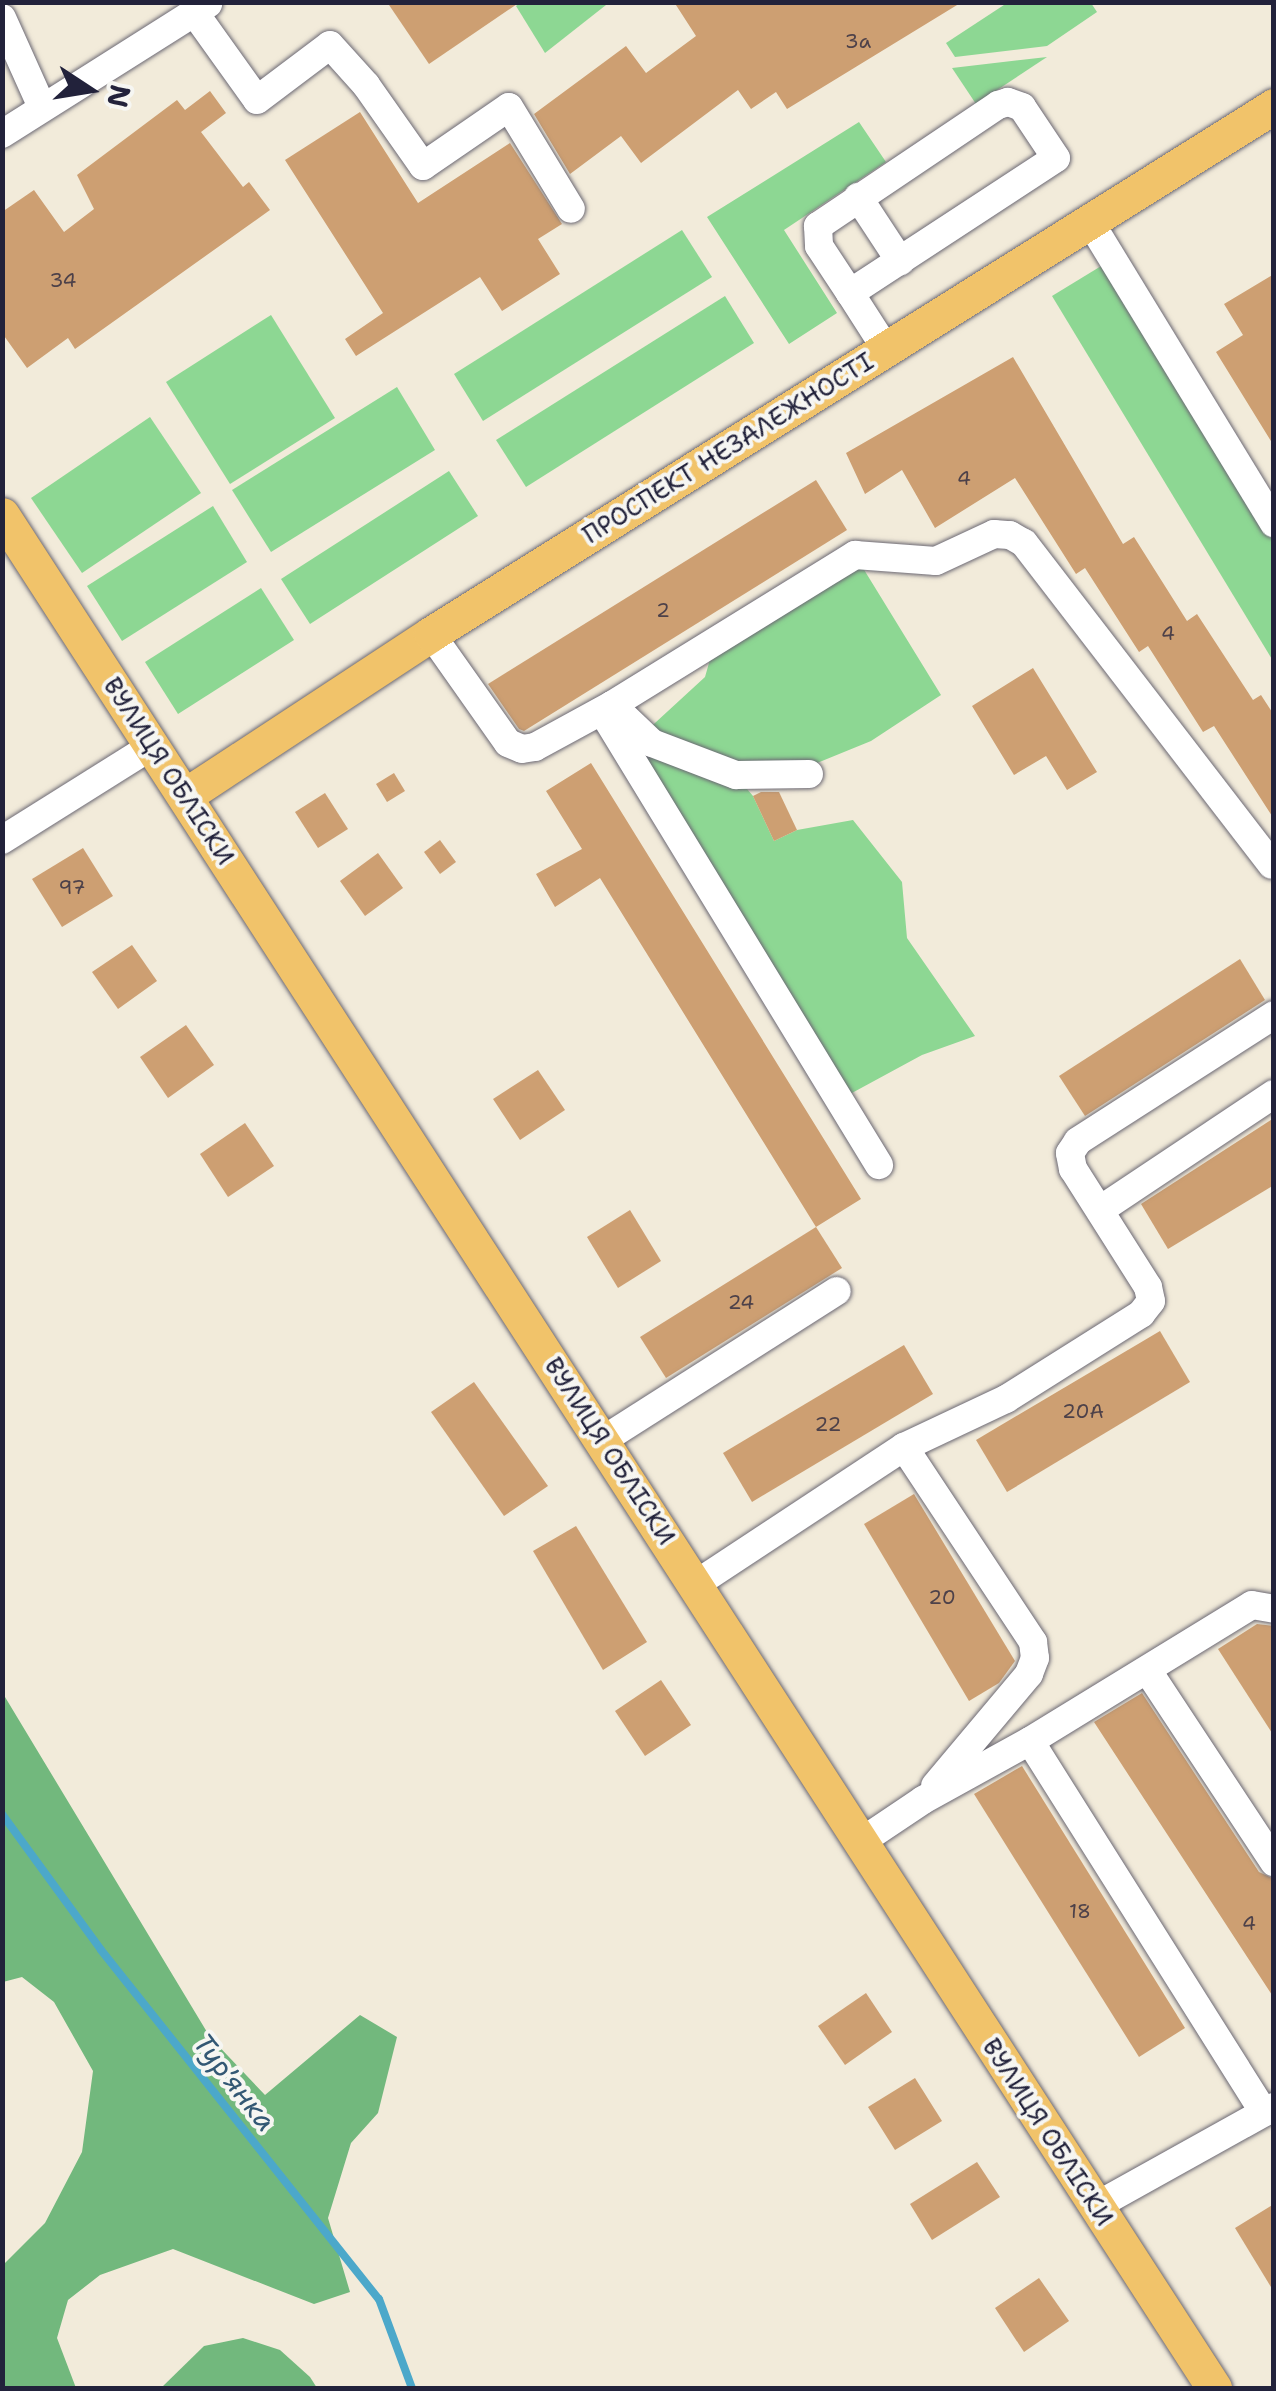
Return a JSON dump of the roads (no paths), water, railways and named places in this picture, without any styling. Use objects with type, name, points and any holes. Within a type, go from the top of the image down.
[{"type":"main road","name":"ПРОСПЕКТ НЕЗАЛЕЖНОСТІ","points":[[186,795],[430,634],[1274,106]]},
{"type":"main road","name":"ВУЛИЦЯ ОБЛІСКИ","points":[[2,515],[1214,2388]]},
{"type":"street","points":[[2,134],[202,8],[258,100],[330,45],[366,85],[422,166],[509,107],[571,209]]},
{"type":"street","points":[[2,18],[42,107]]},
{"type":"street","points":[[850,293],[1056,158],[1025,110],[1013,102],[998,105],[825,218],[816,231],[817,241],[850,293],[886,348]]},
{"type":"street","points":[[858,197],[900,260]]},
{"type":"street","points":[[1090,222],[1274,522]]},
{"type":"street","points":[[430,634],[508,743],[522,749],[535,747],[607,708],[855,555],[936,561],[994,534],[1010,534],[1024,543],[1272,865]]},
{"type":"street","points":[[607,708],[652,743],[736,775],[810,774]]},
{"type":"street","points":[[607,708],[879,1165]]},
{"type":"street","points":[[2,840],[152,746]]},
{"type":"street","points":[[696,1584],[904,1447],[1006,1400],[1141,1314],[1150,1301],[1148,1287],[1073,1169],[1070,1154],[1078,1141],[1274,1015]]},
{"type":"street","points":[[1100,1210],[1274,1094]]},
{"type":"street","points":[[604,1440],[836,1291]]},
{"type":"street","points":[[904,1447],[1033,1642],[1035,1658],[1029,1674],[923,1800]]},
{"type":"street","points":[[862,1841],[923,1800],[1030,1742],[1252,1605],[1274,1609]]},
{"type":"street","points":[[1148,1671],[1274,1862]]},
{"type":"street","points":[[1030,1742],[1269,2110],[1096,2206]]},
{"type":"waterway","name":"Тур'янка","points":[[2,1814],[101,1950],[379,2299],[412,2388]]}]
